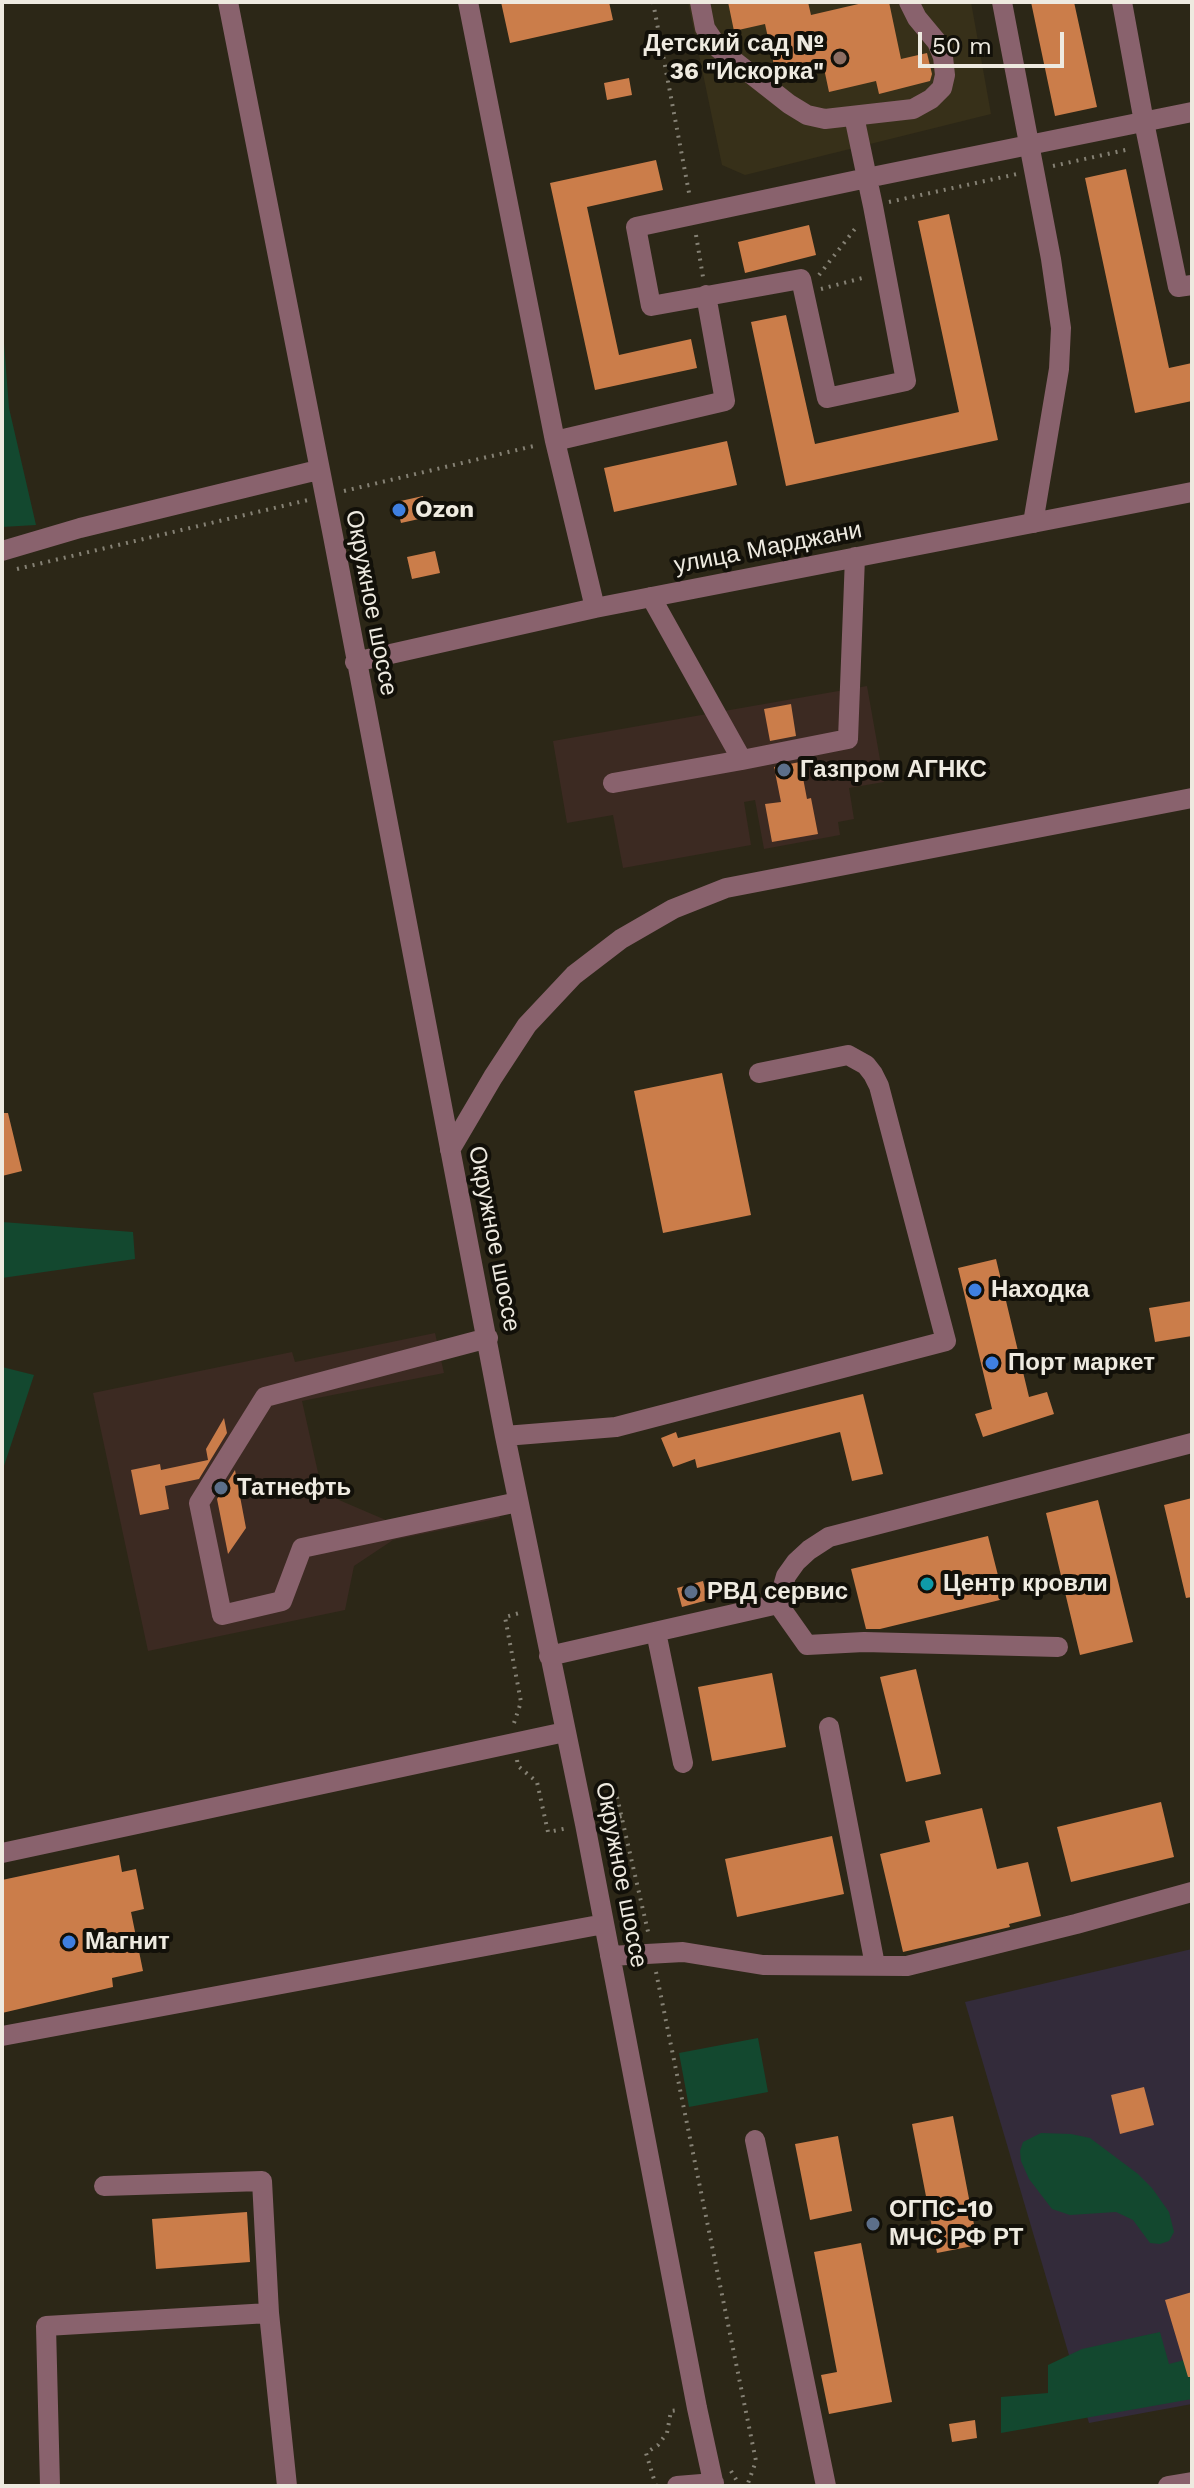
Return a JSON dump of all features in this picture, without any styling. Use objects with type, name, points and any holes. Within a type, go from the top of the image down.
[{"type":"street","name":"Окружное шоссе","points":[[228,2],[505,1436],[714,2484]]},
{"type":"street","points":[[468,2],[555,441],[595,608]]},
{"type":"street","points":[[700,2],[705,28],[719,49],[789,104],[807,115],[825,119],[913,109],[931,99],[942,88],[945,75],[937,42],[917,18],[909,2]]},
{"type":"street","points":[[1002,2],[1051,259],[1061,328],[1059,369],[1033,523]]},
{"type":"street","points":[[1122,2],[1178,287],[1192,285]]},
{"type":"street","points":[[854,116],[867,178],[873,206],[906,381],[827,398],[801,279],[651,306],[636,227],[867,178],[1192,112]]},
{"type":"street","points":[[555,441],[725,401],[706,295]]},
{"type":"street","points":[[2,551],[80,528],[318,470]]},
{"type":"street","name":"улица Марджани","points":[[355,662],[595,608],[1192,492]]},
{"type":"street","points":[[613,783],[848,739],[855,557]]},
{"type":"street","points":[[651,597],[742,760]]},
{"type":"street","points":[[450,1150],[527,1025],[586,966],[621,939],[673,909],[726,888],[1192,798]]},
{"type":"street","points":[[505,1436],[616,1427],[946,1341],[879,1086],[873,1074],[866,1065],[848,1055],[759,1073]]},
{"type":"street","points":[[488,1338],[265,1397],[199,1503],[222,1615],[282,1601],[302,1548],[518,1502]]},
{"type":"street","points":[[778,1604],[786,1576],[796,1562],[829,1537],[1192,1443]]},
{"type":"street","points":[[549,1656],[778,1604]]},
{"type":"street","points":[[778,1604],[807,1645],[864,1642],[1058,1647]]},
{"type":"street","points":[[656,1632],[683,1763]]},
{"type":"street","points":[[829,1727],[875,1965]]},
{"type":"street","points":[[2,1853],[565,1732]]},
{"type":"street","points":[[610,1956],[683,1952],[763,1965],[907,1966],[1192,1892]]},
{"type":"street","points":[[2,2036],[604,1924]]},
{"type":"street","points":[[755,2140],[826,2486]]},
{"type":"street","points":[[104,2186],[262,2181],[269,2313],[287,2486]]},
{"type":"street","points":[[50,2486],[46,2326],[269,2313]]},
{"type":"street","points":[[1168,2486],[1192,2482]]},
{"type":"street","points":[[677,2486],[714,2484]]},
{"type":"path","points":[[653,2],[706,295]]},
{"type":"path","points":[[804,293],[873,206],[1148,145]]},
{"type":"path","points":[[804,293],[885,272]]},
{"type":"path","points":[[17,569],[555,441]]},
{"type":"path","points":[[617,1797],[653,1954],[756,2461],[747,2486]]},
{"type":"shaded area","name":"Детский сад № 36 \"Искорка\"","points":[[688,2],[971,2],[991,114],[745,175],[722,165]]},
{"type":"shaded area","points":[[867,686],[884,782],[849,788],[854,819],[838,822],[840,835],[764,849],[755,800],[744,802],[751,845],[623,868],[613,815],[567,823],[553,741]]},
{"type":"shaded area","name":"Татнефть","points":[[435,1333],[444,1373],[302,1401],[319,1477],[339,1500],[388,1521],[496,1499],[500,1518],[393,1540],[354,1566],[345,1610],[148,1651],[93,1393],[292,1352],[295,1362]]},
{"type":"shaded area","points":[[1192,1949],[1192,2404],[1089,2423],[965,2002]]},
{"type":"green space","points":[[2,317],[9,408],[36,525],[2,527]]},
{"type":"green space","points":[[2,1222],[133,1232],[135,1259],[2,1278]]},
{"type":"green space","points":[[2,1367],[34,1375],[2,1472]]},
{"type":"green space","points":[[758,2038],[768,2092],[689,2107],[679,2053]]},
{"type":"green space","points":[[1041,2133],[1090,2138],[1138,2174],[1169,2212],[1174,2232],[1169,2241],[1150,2243],[1133,2220],[1116,2212],[1070,2215],[1052,2209],[1029,2179],[1021,2161],[1023,2142]]},
{"type":"green space","points":[[1160,2332],[1169,2364],[1192,2358],[1192,2399],[1001,2433],[1001,2397],[1048,2393],[1048,2365],[1082,2349]]},
{"type":"building","points":[[501,2],[609,2],[613,20],[510,43]]},
{"type":"building","points":[[728,2],[808,2],[811,15],[867,2],[889,2],[901,59],[927,53],[932,74],[930,81],[879,94],[876,81],[829,92],[822,59],[775,70],[765,24],[734,31]]},
{"type":"building","points":[[1031,2],[1074,2],[1097,107],[1055,116]]},
{"type":"building","points":[[629,78],[632,95],[607,100],[604,83]]},
{"type":"building","points":[[656,160],[663,190],[587,207],[619,355],[691,339],[697,368],[595,390],[550,183]]},
{"type":"building","points":[[1126,169],[1169,368],[1192,363],[1192,401],[1135,413],[1085,178]]},
{"type":"building","points":[[949,214],[998,440],[786,486],[751,322],[786,315],[815,444],[959,412],[918,221]]},
{"type":"building","points":[[809,225],[816,255],[745,273],[738,242]]},
{"type":"building","points":[[727,441],[737,485],[614,512],[604,468]]},
{"type":"building","points":[[423,496],[428,517],[401,523],[396,502]]},
{"type":"building","points":[[435,551],[440,573],[412,579],[407,557]]},
{"type":"building","points":[[791,704],[796,736],[770,741],[764,709]]},
{"type":"building","points":[[800,762],[818,834],[772,842],[765,804],[781,802],[774,767]]},
{"type":"building","points":[[722,1073],[751,1215],[663,1233],[634,1091]]},
{"type":"building","points":[[2,1113],[8,1113],[22,1171],[2,1176]]},
{"type":"building","points":[[996,1259],[1029,1397],[1047,1392],[1054,1414],[983,1437],[975,1414],[992,1409],[958,1268]]},
{"type":"building","points":[[1192,1301],[1192,1336],[1155,1342],[1149,1308]]},
{"type":"building","points":[[863,1394],[883,1474],[852,1481],[840,1432],[697,1468],[695,1459],[673,1467],[661,1438],[676,1432],[678,1438]]},
{"type":"building","points":[[224,1418],[227,1433],[199,1479],[165,1486],[169,1509],[140,1515],[131,1470],[160,1464],[161,1470],[208,1460],[206,1449]]},
{"type":"building","points":[[235,1470],[246,1528],[228,1554],[217,1499]]},
{"type":"building","points":[[1192,1498],[1192,1597],[1186,1598],[1164,1505]]},
{"type":"building","points":[[1098,1500],[1133,1642],[1080,1655],[1046,1513]]},
{"type":"building","name":"Центр кровли","points":[[988,1536],[1004,1599],[880,1629],[866,1629],[851,1569]]},
{"type":"building","points":[[703,1581],[708,1600],[682,1607],[677,1588]]},
{"type":"building","points":[[916,1669],[941,1774],[906,1782],[880,1677]]},
{"type":"building","points":[[772,1673],[786,1747],[712,1761],[698,1687]]},
{"type":"building","points":[[1161,1802],[1174,1857],[1071,1882],[1057,1827]]},
{"type":"building","points":[[982,1808],[997,1869],[1028,1862],[1041,1916],[1009,1924],[1010,1927],[903,1952],[880,1854],[930,1842],[925,1821]]},
{"type":"building","points":[[832,1836],[844,1894],[737,1917],[725,1859]]},
{"type":"building","name":"Магнит","points":[[119,1855],[122,1872],[136,1869],[144,1909],[131,1912],[143,1971],[112,1978],[113,1987],[2,2013],[2,1880]]},
{"type":"building","points":[[1144,2087],[1154,2125],[1120,2134],[1111,2095]]},
{"type":"building","points":[[953,2116],[978,2245],[937,2253],[912,2124]]},
{"type":"building","points":[[838,2136],[852,2211],[810,2220],[795,2144]]},
{"type":"building","points":[[247,2212],[250,2262],[156,2269],[152,2219]]},
{"type":"building","points":[[861,2243],[892,2402],[829,2414],[821,2375],[837,2372],[814,2252]]},
{"type":"building","points":[[1192,2292],[1192,2377],[1188,2377],[1165,2300]]},
{"type":"building","points":[[975,2420],[977,2438],[952,2442],[949,2424]]},
{"type":"place","name":"Детский сад № 36 \"Искорка\"","points":[[840,58]]},
{"type":"place","name":"Ozon","points":[[399,510]]},
{"type":"place","name":"Газпром АГНКС","points":[[784,770]]},
{"type":"place","name":"Находка","points":[[975,1290]]},
{"type":"place","name":"Порт маркет","points":[[992,1363]]},
{"type":"place","name":"Татнефть","points":[[221,1488]]},
{"type":"place","name":"Центр кровли","points":[[927,1584]]},
{"type":"place","name":"РВД сервис","points":[[691,1592]]},
{"type":"place","name":"Магнит","points":[[69,1942]]},
{"type":"place","name":"ОГПС-10 МЧС РФ РТ","points":[[873,2224]]}]
